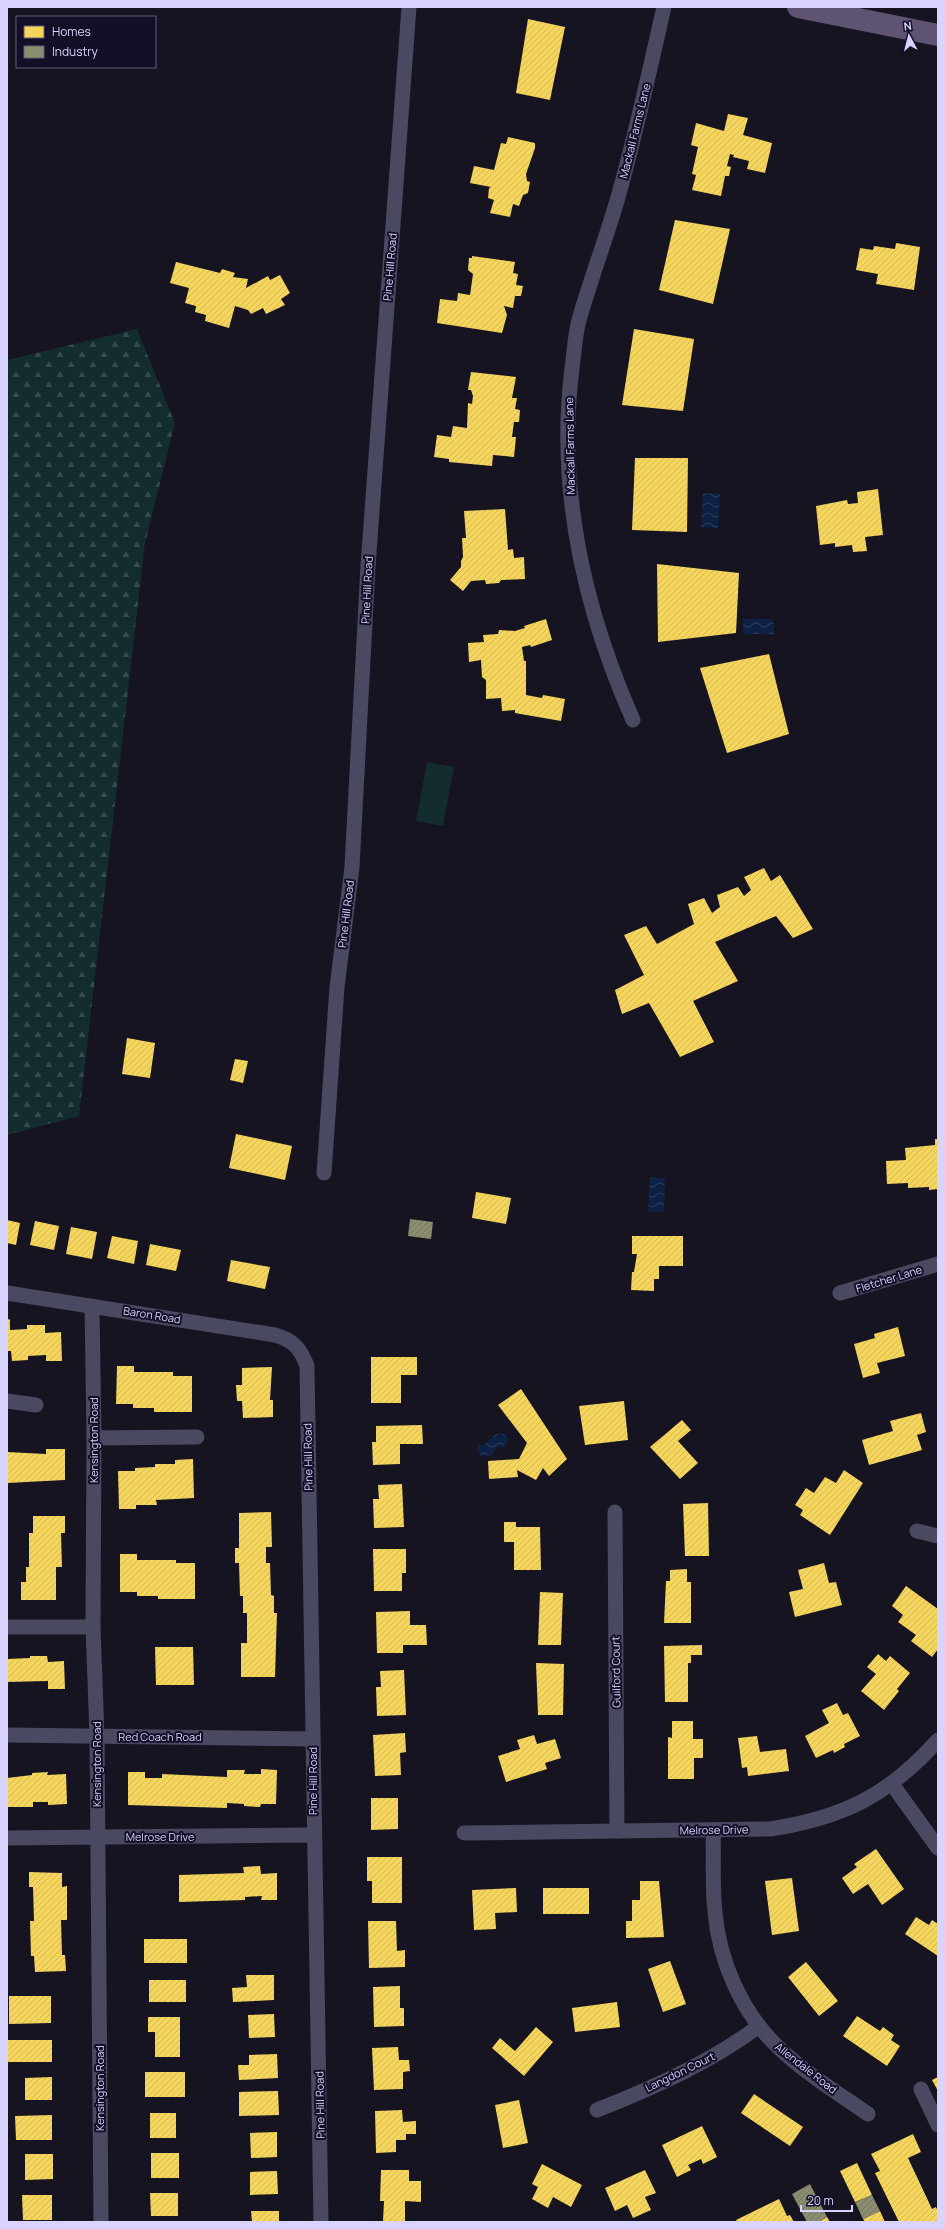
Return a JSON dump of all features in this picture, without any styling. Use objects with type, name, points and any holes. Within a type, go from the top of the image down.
[{"type":"main road","points":[[798,7],[938,35]]},
{"type":"street","name":"Pine Hill Road","points":[[324,1173],[337,987],[352,867],[368,566],[409,7]]},
{"type":"street","name":"Mackall Farms Lane","points":[[632,720],[614,676],[588,597],[571,501],[567,407],[578,325],[620,191],[644,100],[664,7]]},
{"type":"street","name":"Fletcher Lane","points":[[840,1294],[938,1264]]},
{"type":"street","name":"Baron Road","points":[[7,1293],[275,1335],[295,1344]]},
{"type":"street","name":"Kensington Road","points":[[92,1306],[94,1438],[93,1627],[97,1736],[101,2222]]},
{"type":"street","name":"Pine Hill Road","points":[[295,1344],[303,1353],[307,1366],[313,1739],[313,1835],[321,2222]]},
{"type":"street","points":[[7,1401],[36,1405]]},
{"type":"street","points":[[94,1438],[197,1437]]},
{"type":"street","name":"Guilford Court","points":[[614,1512],[617,1831]]},
{"type":"street","points":[[917,1532],[938,1536]]},
{"type":"street","points":[[7,1627],[93,1627]]},
{"type":"street","name":"Red Coach Road","points":[[7,1735],[313,1739]]},
{"type":"street","name":"Melrose Drive","points":[[464,1833],[770,1829],[804,1824],[834,1815],[863,1802],[892,1784],[919,1761],[938,1740]]},
{"type":"street","points":[[892,1784],[938,1848]]},
{"type":"street","name":"Allendale Road","points":[[713,1830],[715,1912],[720,1946],[730,1975],[744,2002],[759,2026],[778,2047],[810,2074],[868,2114]]},
{"type":"street","name":"Melrose Drive","points":[[7,1838],[313,1835]]},
{"type":"street","name":"Langdon Court","points":[[597,2110],[629,2097],[714,2056],[759,2026]]},
{"type":"street","points":[[921,2089],[938,2125]]},
{"type":"green space","points":[[137,329],[175,423],[145,543],[79,1116],[7,1135],[7,360]]},
{"type":"green space","points":[[427,762],[454,767],[443,826],[416,821]]},
{"type":"water","points":[[703,493],[720,494],[718,528],[701,527]]},
{"type":"water","points":[[743,619],[773,619],[774,634],[743,634]]},
{"type":"water","points":[[650,1177],[665,1178],[664,1212],[648,1212]]},
{"type":"water","points":[[496,1434],[504,1434],[508,1439],[504,1447],[497,1447],[492,1455],[481,1456],[477,1449],[479,1445],[483,1446]]},
{"type":"building: Homes","points":[[528,19],[565,27],[550,100],[516,93]]},
{"type":"building: Homes","points":[[728,114],[748,118],[743,135],[772,143],[765,173],[747,169],[749,161],[733,157],[734,155],[730,154],[727,166],[731,167],[729,176],[725,176],[721,196],[692,190],[696,175],[692,174],[698,147],[691,145],[696,123],[724,131]]},
{"type":"building: Homes","points":[[508,137],[535,143],[535,148],[526,174],[527,181],[530,182],[528,193],[523,195],[519,206],[513,204],[510,217],[490,213],[494,200],[488,198],[489,188],[491,187],[470,183],[474,166],[494,170],[501,143],[506,144]]},
{"type":"building: Homes","points":[[675,220],[730,229],[713,304],[659,290]]},
{"type":"building: Homes","points":[[896,243],[920,247],[914,290],[876,284],[878,274],[856,270],[860,248],[873,250],[874,246],[895,249]]},
{"type":"building: Homes","points":[[472,256],[515,262],[513,273],[518,274],[516,285],[523,286],[521,296],[515,296],[513,308],[504,306],[507,315],[502,333],[437,323],[440,299],[457,301],[458,293],[470,295],[473,274],[468,270],[469,258],[472,258]]},
{"type":"building: Homes","points":[[176,262],[220,273],[222,269],[235,273],[233,277],[248,279],[246,288],[268,276],[270,280],[280,275],[290,293],[281,299],[285,305],[266,314],[263,308],[251,314],[248,310],[235,306],[229,328],[205,321],[206,315],[195,312],[196,306],[185,303],[189,288],[170,283]]},
{"type":"building: Homes","points":[[634,329],[694,339],[683,411],[622,405]]},
{"type":"building: Homes","points":[[471,372],[516,377],[512,398],[517,398],[515,409],[520,410],[519,422],[514,422],[512,437],[516,437],[514,457],[493,455],[492,466],[449,462],[449,459],[434,457],[437,435],[451,437],[453,426],[467,428],[468,403],[472,404],[473,396],[471,390],[468,390]]},
{"type":"building: Homes","points":[[635,458],[688,458],[687,532],[632,530]]},
{"type":"building: Homes","points":[[878,489],[883,535],[865,537],[867,551],[853,552],[852,545],[835,547],[835,543],[820,545],[816,506],[847,500],[848,504],[858,503],[857,492]]},
{"type":"building: Homes","points":[[505,509],[508,550],[513,549],[514,558],[524,557],[525,579],[501,580],[499,583],[486,584],[485,580],[471,581],[463,591],[450,580],[461,567],[463,557],[462,538],[466,538],[464,511]]},
{"type":"building: Homes","points":[[657,564],[739,573],[736,633],[658,642]]},
{"type":"building: Homes","points":[[546,619],[552,640],[531,647],[530,645],[522,647],[524,661],[526,661],[526,695],[542,698],[543,695],[565,699],[561,721],[515,713],[515,710],[502,711],[501,698],[486,699],[486,680],[482,677],[481,660],[469,662],[468,643],[484,642],[483,635],[498,634],[499,630],[515,631],[525,628],[524,626]]},
{"type":"building: Homes","points":[[769,654],[789,734],[727,753],[700,668]]},
{"type":"building: Homes","points":[[764,868],[771,881],[780,875],[813,929],[793,938],[776,916],[715,942],[738,981],[693,1001],[714,1042],[680,1057],[649,1003],[622,1014],[615,990],[644,975],[624,935],[646,926],[657,944],[694,924],[688,904],[704,898],[712,913],[720,907],[717,895],[738,887],[744,896],[751,890],[744,877]]},
{"type":"building: Homes","points":[[127,1038],[155,1043],[150,1078],[122,1074]]},
{"type":"building: Homes","points":[[235,1059],[248,1061],[243,1083],[230,1080]]},
{"type":"building: Homes","points":[[236,1134],[292,1146],[285,1180],[229,1168]]},
{"type":"building: Homes","points":[[935,1139],[938,1139],[938,1189],[929,1190],[929,1187],[908,1188],[908,1183],[887,1184],[886,1161],[906,1160],[905,1148],[935,1145]]},
{"type":"building: Homes","points":[[476,1192],[511,1198],[506,1224],[472,1218]]},
{"type":"building: Homes","points":[[7,1220],[20,1223],[16,1245],[7,1243]]},
{"type":"building: Homes","points":[[35,1221],[59,1226],[54,1250],[30,1245]]},
{"type":"building: Homes","points":[[71,1227],[97,1232],[92,1259],[66,1254]]},
{"type":"building: Homes","points":[[112,1236],[138,1241],[134,1264],[107,1258]]},
{"type":"building: Homes","points":[[632,1236],[683,1236],[683,1266],[659,1266],[659,1279],[654,1279],[654,1291],[631,1290],[632,1272],[634,1272],[637,1254],[632,1254]]},
{"type":"building: Homes","points":[[150,1244],[181,1250],[176,1271],[146,1265]]},
{"type":"building: Homes","points":[[231,1260],[270,1267],[265,1289],[227,1281]]},
{"type":"building: Homes","points":[[10,1319],[10,1330],[27,1329],[27,1325],[45,1325],[45,1333],[61,1332],[62,1361],[46,1361],[46,1355],[28,1356],[28,1360],[12,1361],[11,1351],[7,1351],[7,1320]]},
{"type":"building: Homes","points":[[898,1327],[905,1356],[877,1363],[880,1373],[863,1378],[854,1344],[875,1338],[874,1334]]},
{"type":"building: Homes","points":[[371,1357],[417,1357],[417,1375],[401,1375],[401,1403],[371,1403]]},
{"type":"building: Homes","points":[[117,1366],[134,1366],[134,1372],[173,1372],[173,1376],[192,1376],[192,1412],[154,1412],[154,1408],[133,1408],[133,1404],[116,1404]]},
{"type":"building: Homes","points":[[272,1367],[270,1400],[273,1400],[273,1417],[243,1418],[242,1401],[237,1401],[236,1385],[242,1385],[242,1368]]},
{"type":"building: Homes","points":[[521,1389],[567,1459],[549,1476],[543,1468],[536,1480],[517,1470],[518,1477],[489,1479],[488,1461],[519,1459],[527,1443],[498,1405]]},
{"type":"building: Homes","points":[[624,1401],[628,1440],[585,1445],[579,1406]]},
{"type":"building: Homes","points":[[921,1413],[926,1432],[917,1435],[922,1450],[869,1465],[862,1440],[893,1431],[890,1421]]},
{"type":"building: Homes","points":[[682,1420],[691,1430],[678,1441],[698,1463],[680,1479],[650,1447]]},
{"type":"building: Homes","points":[[422,1425],[423,1444],[400,1444],[400,1464],[373,1465],[372,1442],[376,1442],[376,1426]]},
{"type":"building: Homes","points":[[46,1449],[65,1449],[65,1480],[7,1483],[7,1452],[46,1454]]},
{"type":"building: Homes","points":[[193,1459],[194,1498],[156,1500],[157,1505],[136,1505],[136,1509],[119,1509],[118,1471],[135,1471],[135,1468],[155,1467],[155,1464],[175,1464],[175,1460]]},
{"type":"building: Homes","points":[[844,1470],[863,1483],[830,1535],[800,1515],[803,1510],[795,1505],[806,1488],[814,1493],[825,1477],[836,1483]]},
{"type":"building: Homes","points":[[402,1484],[404,1527],[374,1528],[373,1499],[379,1499],[378,1485]]},
{"type":"building: Homes","points":[[708,1503],[709,1556],[685,1556],[683,1504]]},
{"type":"building: Homes","points":[[271,1512],[272,1547],[266,1547],[266,1563],[270,1563],[271,1595],[274,1596],[274,1613],[277,1613],[275,1677],[241,1677],[241,1643],[247,1643],[247,1613],[243,1613],[243,1596],[240,1596],[239,1563],[235,1563],[235,1548],[239,1548],[239,1513]]},
{"type":"building: Homes","points":[[33,1516],[65,1516],[65,1533],[61,1533],[62,1567],[56,1567],[56,1600],[21,1600],[21,1582],[26,1582],[26,1567],[29,1567],[29,1533],[33,1533]]},
{"type":"building: Homes","points":[[504,1522],[516,1522],[516,1527],[540,1527],[541,1570],[514,1570],[514,1542],[504,1542]]},
{"type":"building: Homes","points":[[373,1549],[406,1549],[406,1573],[402,1573],[402,1591],[374,1591]]},
{"type":"building: Homes","points":[[120,1554],[137,1554],[137,1560],[176,1560],[176,1563],[195,1563],[195,1599],[158,1599],[158,1596],[137,1596],[137,1592],[120,1592]]},
{"type":"building: Homes","points":[[824,1563],[829,1583],[836,1582],[842,1605],[795,1617],[789,1592],[803,1589],[798,1570]]},
{"type":"building: Homes","points":[[687,1569],[687,1582],[691,1582],[691,1623],[664,1623],[666,1581],[670,1581],[670,1570]]},
{"type":"building: Homes","points":[[906,1586],[938,1609],[938,1649],[932,1657],[911,1641],[916,1635],[898,1622],[903,1615],[892,1606]]},
{"type":"building: Homes","points":[[540,1592],[563,1593],[561,1645],[538,1645]]},
{"type":"building: Homes","points":[[410,1611],[410,1625],[426,1625],[427,1645],[403,1645],[403,1653],[377,1653],[376,1612]]},
{"type":"building: Homes","points":[[702,1645],[702,1655],[691,1655],[691,1663],[688,1663],[688,1702],[665,1702],[664,1646]]},
{"type":"building: Homes","points":[[155,1647],[193,1647],[194,1685],[156,1685]]},
{"type":"building: Homes","points":[[878,1654],[886,1661],[890,1656],[910,1673],[897,1689],[899,1691],[884,1710],[861,1691],[876,1674],[867,1667]]},
{"type":"building: Homes","points":[[30,1656],[47,1656],[48,1662],[64,1661],[65,1689],[48,1689],[48,1681],[7,1682],[7,1659],[30,1658]]},
{"type":"building: Homes","points":[[536,1663],[564,1664],[563,1715],[538,1715]]},
{"type":"building: Homes","points":[[404,1670],[406,1715],[377,1716],[376,1687],[381,1687],[380,1671]]},
{"type":"building: Homes","points":[[837,1703],[843,1715],[848,1713],[860,1736],[844,1744],[845,1747],[834,1753],[833,1750],[816,1758],[805,1736],[829,1723],[822,1710]]},
{"type":"building: Homes","points":[[672,1721],[693,1721],[693,1739],[703,1739],[703,1758],[694,1758],[694,1779],[668,1779],[668,1737],[672,1738]]},
{"type":"building: Homes","points":[[405,1733],[406,1752],[400,1753],[401,1775],[375,1776],[373,1735]]},
{"type":"building: Homes","points":[[534,1735],[537,1744],[555,1739],[561,1758],[545,1763],[547,1769],[506,1782],[498,1756],[520,1749],[517,1740]]},
{"type":"building: Homes","points":[[757,1736],[760,1752],[786,1749],[789,1771],[748,1776],[747,1767],[742,1768],[738,1738]]},
{"type":"building: Homes","points":[[261,1769],[277,1770],[276,1804],[261,1804],[260,1807],[227,1803],[227,1808],[128,1805],[128,1772],[145,1772],[145,1778],[162,1778],[162,1774],[227,1777],[227,1770],[245,1770],[244,1774],[261,1774]]},
{"type":"building: Homes","points":[[48,1772],[47,1775],[66,1774],[67,1804],[48,1805],[48,1802],[33,1802],[33,1807],[7,1807],[7,1778],[32,1775],[32,1773]]},
{"type":"building: Homes","points":[[371,1798],[398,1798],[398,1829],[371,1830]]},
{"type":"building: Homes","points":[[876,1849],[904,1889],[882,1905],[868,1884],[853,1894],[842,1878],[857,1867],[854,1864]]},
{"type":"building: Homes","points":[[367,1857],[402,1857],[402,1903],[372,1903],[372,1881],[367,1881]]},
{"type":"building: Homes","points":[[260,1866],[261,1874],[277,1873],[277,1900],[261,1900],[262,1896],[245,1897],[245,1900],[179,1902],[179,1875],[244,1873],[243,1867]]},
{"type":"building: Homes","points":[[29,1872],[62,1873],[62,1887],[67,1886],[67,1920],[61,1920],[62,1955],[65,1955],[66,1971],[35,1972],[34,1956],[31,1956],[30,1921],[34,1921],[33,1887],[29,1887]]},
{"type":"building: Homes","points":[[792,1878],[799,1931],[772,1935],[765,1881]]},
{"type":"building: Homes","points":[[640,1881],[659,1881],[664,1937],[626,1938],[626,1921],[632,1921],[632,1900],[640,1900]]},
{"type":"building: Homes","points":[[516,1888],[517,1912],[495,1913],[496,1929],[474,1930],[472,1890]]},
{"type":"building: Homes","points":[[543,1888],[589,1888],[589,1914],[543,1914]]},
{"type":"building: Homes","points":[[916,1917],[929,1925],[932,1920],[938,1924],[938,1956],[905,1934]]},
{"type":"building: Homes","points":[[368,1921],[396,1921],[397,1951],[405,1950],[405,1967],[369,1968]]},
{"type":"building: Homes","points":[[144,1939],[187,1939],[187,1963],[144,1963]]},
{"type":"building: Homes","points":[[670,1961],[686,2004],[663,2012],[648,1969]]},
{"type":"building: Homes","points":[[806,1962],[838,2001],[819,2016],[788,1977]]},
{"type":"building: Homes","points":[[246,1975],[274,1975],[274,2000],[233,2002],[232,1988],[247,1987]]},
{"type":"building: Homes","points":[[149,1980],[186,1980],[186,2002],[149,2002]]},
{"type":"building: Homes","points":[[400,1986],[400,2008],[404,2008],[404,2026],[374,2027],[373,1987]]},
{"type":"building: Homes","points":[[9,1996],[51,1996],[51,2023],[9,2024]]},
{"type":"building: Homes","points":[[617,2002],[620,2027],[575,2032],[572,2008]]},
{"type":"building: Homes","points":[[274,2014],[275,2037],[249,2038],[248,2015]]},
{"type":"building: Homes","points":[[857,2016],[880,2031],[883,2027],[894,2035],[891,2040],[900,2046],[887,2066],[843,2036]]},
{"type":"building: Homes","points":[[148,2017],[180,2017],[180,2057],[155,2057],[155,2032],[148,2032]]},
{"type":"building: Homes","points":[[536,2027],[553,2042],[524,2076],[492,2048],[500,2038],[515,2051]]},
{"type":"building: Homes","points":[[8,2040],[52,2040],[52,2062],[8,2062]]},
{"type":"building: Homes","points":[[398,2047],[399,2060],[409,2060],[410,2071],[403,2072],[403,2089],[374,2090],[372,2048]]},
{"type":"building: Homes","points":[[277,2054],[278,2078],[239,2080],[238,2065],[249,2065],[249,2055]]},
{"type":"building: Homes","points":[[145,2072],[185,2072],[185,2097],[145,2097]]},
{"type":"building: Homes","points":[[52,2077],[52,2100],[25,2100],[25,2078]]},
{"type":"building: Homes","points":[[938,2077],[938,2091],[932,2080]]},
{"type":"building: Homes","points":[[278,2091],[279,2115],[239,2116],[239,2092]]},
{"type":"building: Homes","points":[[754,2094],[803,2127],[790,2146],[741,2113]]},
{"type":"building: Homes","points":[[519,2100],[528,2143],[503,2148],[495,2105]]},
{"type":"building: Homes","points":[[402,2110],[403,2122],[416,2121],[416,2134],[406,2134],[406,2140],[396,2140],[396,2152],[376,2153],[375,2111]]},
{"type":"building: Homes","points":[[150,2113],[176,2113],[176,2138],[150,2138]]},
{"type":"building: Homes","points":[[52,2115],[52,2140],[16,2140],[15,2116]]},
{"type":"building: Homes","points":[[702,2126],[717,2157],[703,2164],[701,2159],[688,2165],[691,2170],[677,2177],[662,2145]]},
{"type":"building: Homes","points":[[277,2132],[277,2157],[251,2158],[250,2133]]},
{"type":"building: Homes","points":[[913,2134],[921,2152],[908,2158],[932,2209],[936,2207],[938,2212],[938,2222],[899,2222],[875,2173],[880,2171],[871,2154]]},
{"type":"building: Homes","points":[[151,2153],[179,2153],[179,2178],[151,2178]]},
{"type":"building: Homes","points":[[25,2154],[53,2154],[53,2179],[25,2180]]},
{"type":"building: Homes","points":[[857,2163],[872,2195],[855,2202],[840,2171]]},
{"type":"building: Homes","points":[[542,2164],[582,2185],[571,2207],[553,2197],[548,2208],[532,2199],[538,2187],[532,2184]]},
{"type":"building: Homes","points":[[381,2170],[409,2170],[409,2181],[421,2181],[421,2202],[405,2201],[405,2222],[383,2221],[384,2201],[380,2201]]},
{"type":"building: Homes","points":[[645,2170],[656,2193],[645,2197],[651,2210],[633,2218],[627,2205],[615,2211],[605,2188]]},
{"type":"building: Homes","points":[[277,2171],[278,2194],[250,2195],[250,2172]]},
{"type":"building: Homes","points":[[150,2193],[178,2193],[178,2216],[151,2216]]},
{"type":"building: Homes","points":[[22,2195],[52,2195],[52,2220],[23,2220]]},
{"type":"building: Homes","points":[[779,2199],[787,2216],[790,2215],[794,2222],[737,2222],[736,2220]]},
{"type":"building: Homes","points":[[251,2211],[279,2211],[279,2222],[252,2222]]},
{"type":"building: Homes","points":[[880,2211],[885,2222],[865,2222],[863,2219]]},
{"type":"building: Homes","points":[[827,2217],[830,2222],[818,2222]]},
{"type":"building: Industry","points":[[410,1219],[433,1222],[431,1239],[408,1236]]},
{"type":"building: Industry","points":[[810,2184],[827,2217],[818,2222],[807,2222],[792,2194]]},
{"type":"building: Industry","points":[[872,2195],[880,2211],[863,2219],[855,2202]]}]
